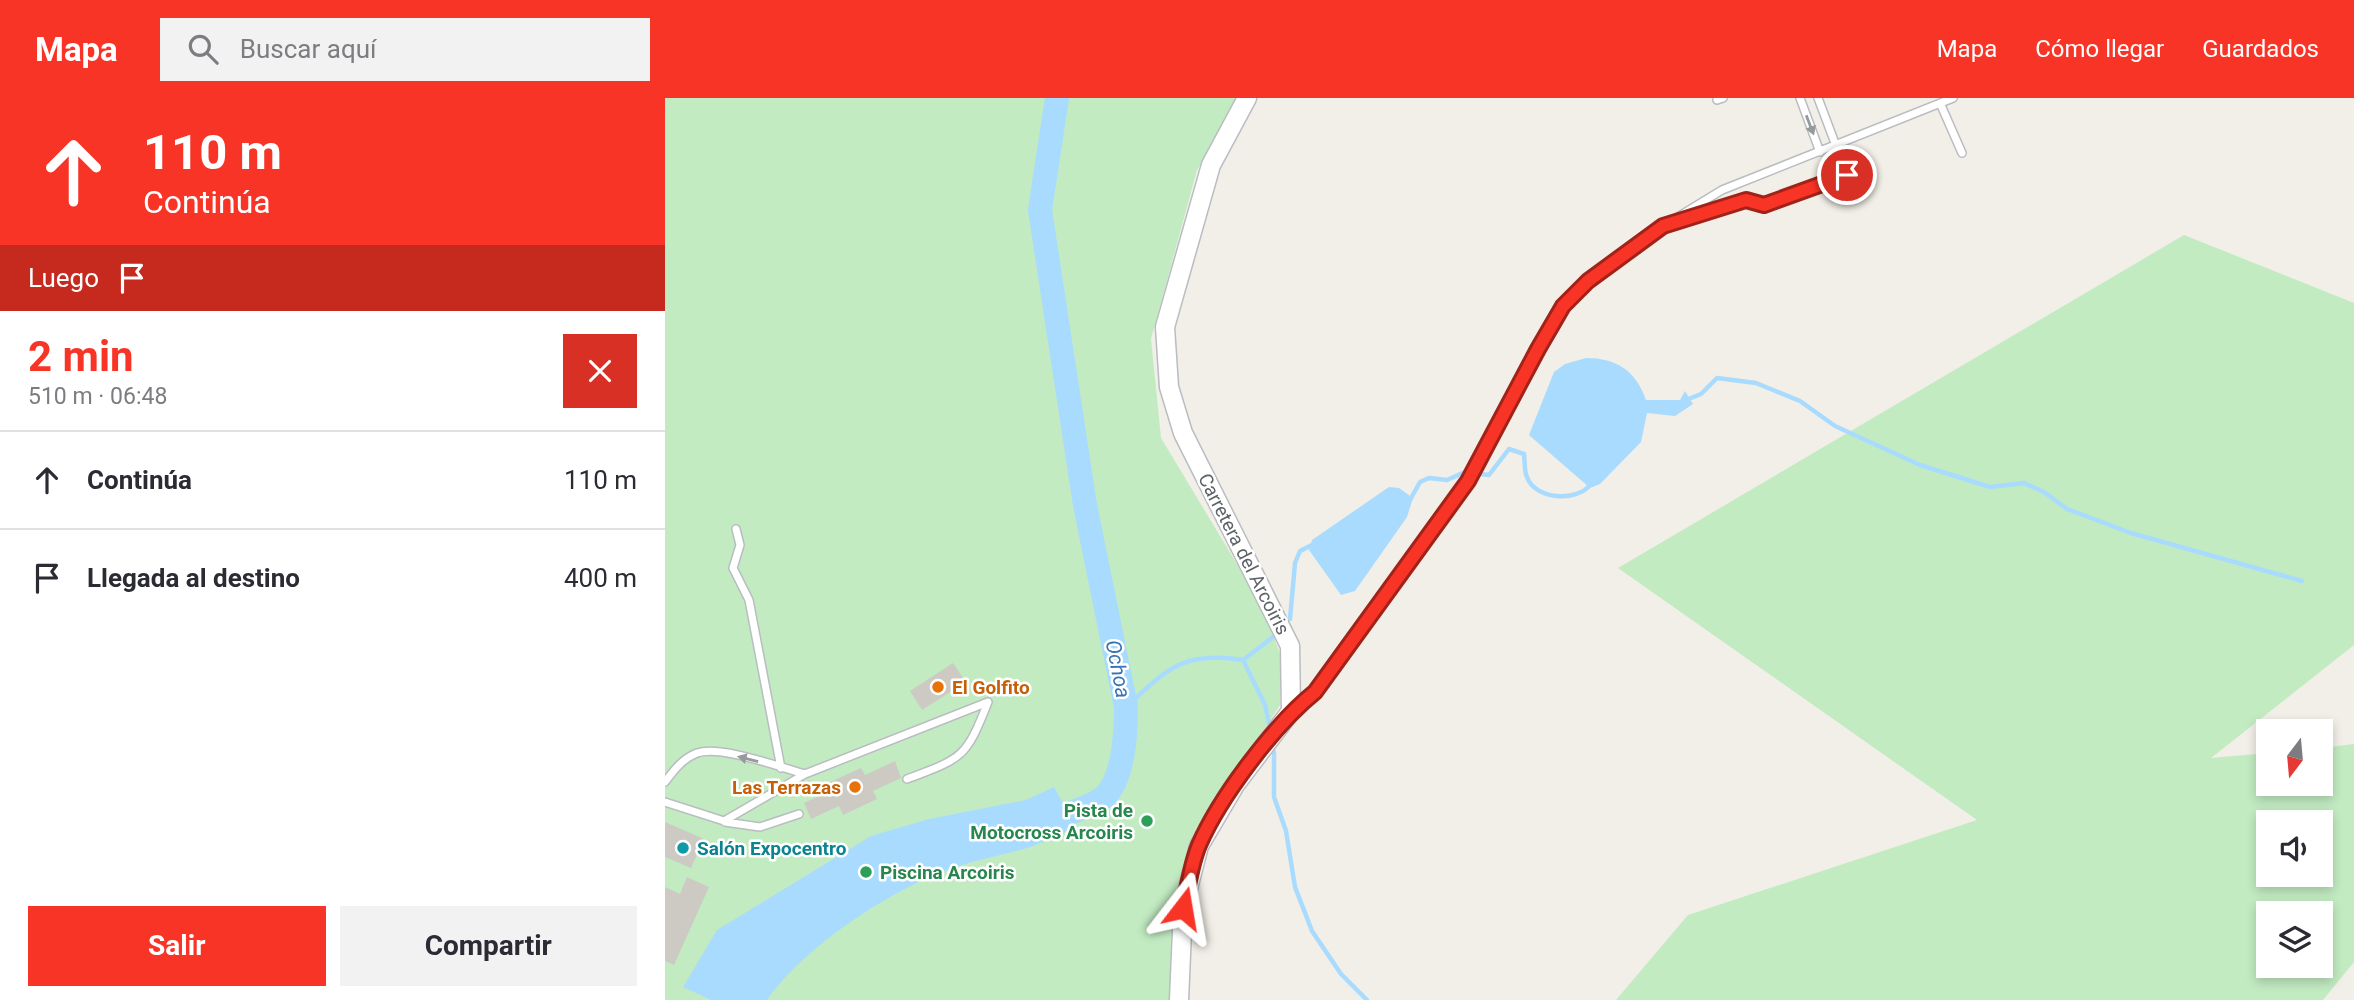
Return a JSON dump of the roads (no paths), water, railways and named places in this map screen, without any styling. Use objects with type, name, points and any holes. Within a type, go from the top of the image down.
[{"type":"street","name":"Carretera del Arcoiris","points":[[1247,98],[1211,165],[1165,327],[1169,387],[1183,433],[1290,646],[1291,711]]},
{"type":"street","points":[[1179,1000],[1183,908],[1199,846],[1235,785],[1291,711]]},
{"type":"lane","points":[[1800,98],[1820,152]]},
{"type":"lane","points":[[1663,226],[1746,200],[1764,205],[1847,175],[1818,98]]},
{"type":"lane","points":[[1291,711],[1315,692],[1468,481],[1525,370],[1563,306],[1588,281],[1663,226],[1722,190],[1953,98]]},
{"type":"lane","points":[[1940,103],[1962,153]]},
{"type":"lane","points":[[736,529],[740,545],[733,568],[749,600],[781,768]]},
{"type":"lane","points":[[724,821],[805,774],[988,702],[971,744],[962,755],[907,779]]},
{"type":"lane","points":[[665,782],[680,762],[699,752],[719,752],[805,774]]},
{"type":"lane","points":[[665,802],[724,821],[760,827],[799,814]]},
{"type":"water","points":[[1586,358],[1607,360],[1624,368],[1637,381],[1646,400],[1680,400],[1685,391],[1693,404],[1675,416],[1647,413],[1641,442],[1600,484],[1590,488],[1529,435],[1554,372],[1565,364]]},
{"type":"water","points":[[1389,487],[1399,488],[1413,498],[1407,517],[1355,591],[1341,595],[1309,550],[1312,540]]},
{"type":"water","points":[[1054,787],[1076,827],[1033,846],[934,875],[880,903],[804,959],[767,1000],[711,1000],[683,987],[717,930],[871,836],[929,819],[1026,800]]},
{"type":"waterway","name":"Ochoa","points":[[1038,823],[1083,808],[1105,796],[1120,766],[1126,717],[1085,505],[1040,210],[1057,98]]},
{"type":"waterway","points":[[1686,400],[1701,394],[1717,378],[1756,383],[1800,401],[1835,426],[1920,465],[1990,487],[2024,483],[2044,492],[2067,509],[2131,533],[2302,581]]},
{"type":"waterway","points":[[1410,500],[1420,482],[1429,478],[1447,480],[1465,472],[1489,475],[1509,449],[1524,454],[1527,477],[1531,485],[1538,490],[1566,496],[1576,494],[1590,485]]},
{"type":"waterway","points":[[1290,619],[1295,563],[1300,551],[1316,543]]},
{"type":"waterway","points":[[1243,660],[1277,634]]},
{"type":"waterway","points":[[1126,707],[1154,682],[1178,666],[1205,658],[1243,660],[1265,705],[1269,723]]},
{"type":"waterway","points":[[1274,752],[1274,797],[1286,831],[1295,887],[1312,931],[1341,974],[1367,1000]]},
{"type":"place","name":"El Golfito","points":[[938,687]]},
{"type":"place","name":"Las Terrazas","points":[[855,787]]},
{"type":"place","name":"Pista de Motocross Arcoiris","points":[[1147,821]]},
{"type":"place","name":"Salón Expocentro","points":[[683,848]]},
{"type":"place","name":"Piscina Arcoiris","points":[[866,872]]}]
